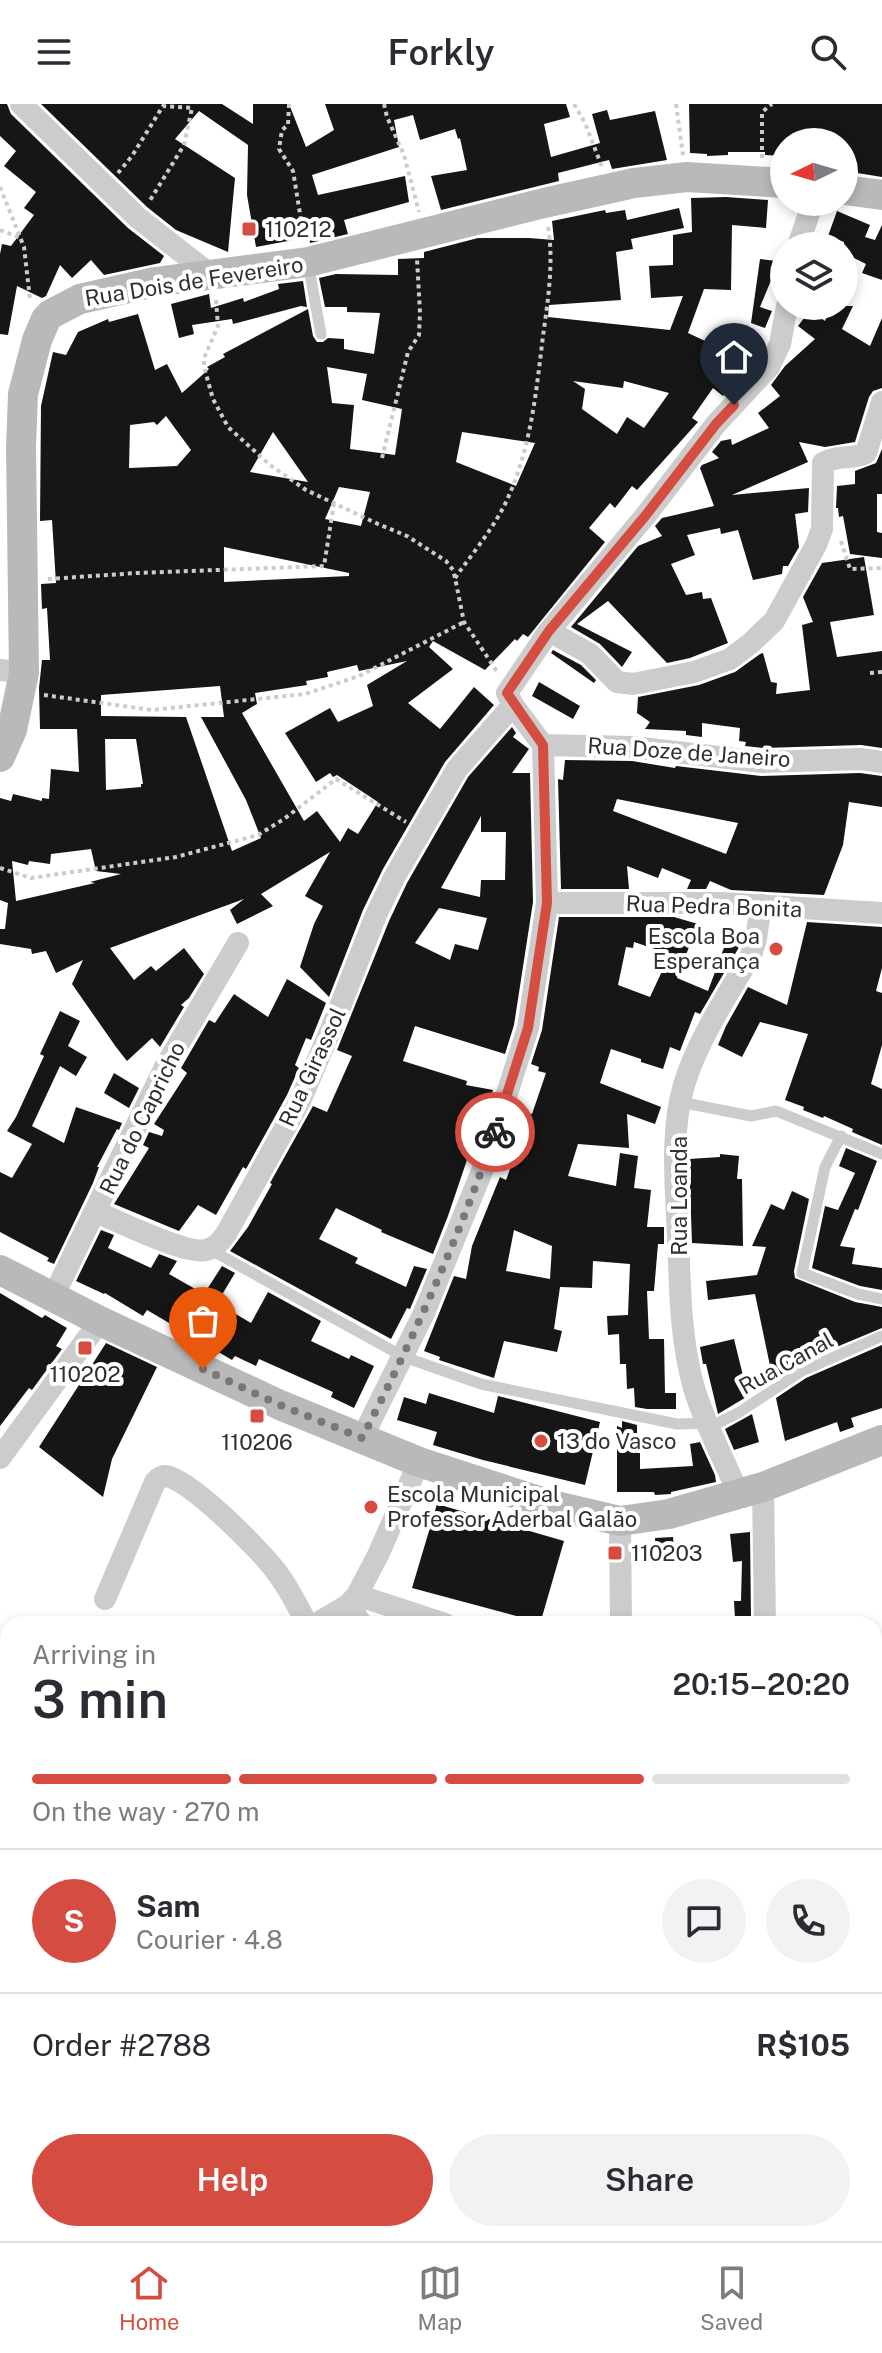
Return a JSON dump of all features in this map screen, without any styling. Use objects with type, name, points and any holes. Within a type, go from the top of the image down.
[{"type":"street","points":[[21,104],[138,218],[211,275]]},
{"type":"street","name":"Rua Dois de Fevereiro","points":[[0,757],[12,730],[23,580],[23,394],[37,340],[46,319],[70,302],[155,282],[308,262],[610,188],[687,177],[770,182]]},
{"type":"street","points":[[858,192],[882,195]]},
{"type":"street","name":"Rua Girassol","points":[[210,1249],[226,1234],[300,1101],[376,915],[457,769],[510,699],[549,631],[646,515],[716,424],[769,367],[780,344],[784,320]]},
{"type":"street","points":[[549,631],[590,654],[617,682],[633,684],[694,672],[730,659],[774,621],[816,545],[822,529],[821,466],[833,457],[866,453],[882,402]]},
{"type":"street","points":[[362,1438],[424,1313],[483,1169],[528,1028],[547,903],[543,745],[510,699]]},
{"type":"street","name":"Rua Doze de Janeiro","points":[[543,745],[633,747],[762,762],[861,759],[882,762]]},
{"type":"street","name":"Rua Pedra Bonita","points":[[547,903],[761,905],[882,913]]},
{"type":"street","name":"Rua Loanda","points":[[751,1491],[708,1425],[694,1386],[682,1321],[676,1211],[677,1150],[680,1102],[694,1058],[751,955],[761,905]]},
{"type":"street","name":"Rua do Capricho","points":[[53,1297],[165,1067],[238,943]]},
{"type":"street","points":[[96,1212],[191,1251],[210,1249]]},
{"type":"street","points":[[0,1270],[100,1321],[280,1405],[419,1462],[548,1504],[620,1521],[669,1514],[751,1491],[882,1440]]},
{"type":"street","points":[[0,1458],[100,1321]]},
{"type":"street","points":[[328,1616],[353,1600],[378,1555],[419,1462]]},
{"type":"street","points":[[105,1599],[129,1537],[155,1482],[161,1477],[173,1479],[221,1512],[273,1567],[303,1616]]},
{"type":"street","points":[[751,1491],[764,1616]]},
{"type":"street","points":[[620,1521],[621,1616]]},
{"type":"street","points":[[353,1600],[359,1616]]},
{"type":"street","points":[[353,1600],[414,1616]]},
{"type":"street","points":[[607,1616],[620,1601]]},
{"type":"lane","points":[[308,262],[321,334]]},
{"type":"lane","points":[[680,1102],[751,1116],[776,1111],[882,1154]]},
{"type":"lane","points":[[841,1136],[825,1167],[802,1273],[858,1294],[882,1299]]},
{"type":"lane","points":[[210,1249],[404,1357],[481,1384],[677,1424],[708,1425]]},
{"type":"lane","name":"Rua Canal","points":[[708,1425],[738,1413],[802,1371],[882,1336]]},
{"type":"path","points":[[289,104],[288,125],[282,130],[279,149],[293,171],[308,262]]},
{"type":"path","points":[[382,458],[408,352],[419,335],[420,313],[420,234],[404,155],[384,104]]},
{"type":"path","points":[[574,104],[585,123],[610,188]]},
{"type":"path","points":[[676,104],[687,177]]},
{"type":"path","points":[[770,163],[762,112],[772,104]]},
{"type":"path","points":[[106,187],[132,156],[163,106],[193,106],[184,145],[138,218]]},
{"type":"path","points":[[0,187],[21,238],[28,271],[32,326],[37,340]]},
{"type":"path","points":[[455,578],[505,505],[526,450],[533,419],[549,280],[551,239],[544,203]]},
{"type":"path","points":[[0,230],[21,238]]},
{"type":"path","points":[[211,275],[218,326],[204,358],[204,367],[213,399],[228,427],[270,465],[306,490],[425,546],[446,561],[453,570],[464,622],[496,667],[510,699]]},
{"type":"path","points":[[23,580],[324,566],[334,503]]},
{"type":"path","points":[[850,569],[882,568]]},
{"type":"path","points":[[15,678],[152,710],[305,694],[359,676],[464,622]]},
{"type":"path","points":[[870,673],[882,672]]},
{"type":"path","points":[[0,868],[31,878],[189,853],[258,835],[336,779],[420,831]]},
{"type":"building","points":[[0,104],[7,104],[11,114],[128,228],[164,256],[160,263],[104,275],[91,260],[72,278],[60,265],[46,296],[42,298],[17,286],[8,335],[0,334],[0,254],[2,244],[11,246],[34,215],[24,208],[36,192],[4,166],[16,151],[0,136]]},
{"type":"building","points":[[41,104],[222,104],[253,124],[253,104],[289,104],[306,147],[334,130],[325,104],[566,104],[570,117],[544,124],[551,157],[600,143],[592,114],[607,110],[610,120],[655,111],[667,160],[612,169],[609,160],[558,173],[559,181],[441,210],[431,176],[467,170],[460,138],[455,129],[420,140],[413,115],[394,120],[399,147],[312,175],[318,195],[405,176],[409,202],[344,220],[348,234],[310,243],[309,237],[256,247],[247,195],[248,145],[199,111],[175,139],[235,178],[228,252],[176,230],[147,207]]},
{"type":"building","points":[[689,104],[882,104],[882,177],[858,173],[858,128],[770,128],[770,155],[765,155],[765,152],[728,152],[728,155],[707,156],[690,153]]},
{"type":"building","points":[[691,198],[768,200],[766,228],[732,225],[731,290],[704,289],[688,333],[731,353],[752,354],[723,396],[713,388],[692,418],[698,422],[637,490],[632,486],[615,508],[610,503],[589,528],[605,542],[528,637],[523,634],[517,641],[515,639],[485,670],[433,641],[429,647],[453,669],[408,703],[440,729],[474,687],[494,705],[445,762],[383,869],[363,910],[329,997],[300,967],[323,906],[305,896],[330,852],[261,894],[273,906],[237,924],[230,910],[244,899],[110,948],[134,980],[151,966],[156,971],[184,948],[204,974],[181,1005],[184,1007],[160,1047],[152,1038],[127,1061],[72,984],[83,960],[56,973],[46,951],[32,954],[31,949],[0,944],[0,929],[5,929],[8,903],[0,900],[0,798],[11,801],[13,794],[42,801],[42,798],[49,799],[51,769],[79,772],[77,729],[40,729],[42,660],[50,660],[47,608],[42,609],[41,584],[56,583],[52,520],[40,521],[41,406],[53,352],[66,355],[78,332],[108,319],[109,322],[138,314],[155,370],[167,364],[182,393],[209,369],[207,367],[225,357],[223,354],[308,309],[317,342],[328,338],[344,339],[344,349],[374,354],[380,313],[347,312],[347,307],[325,307],[319,278],[336,274],[398,275],[398,259],[424,258],[424,252],[478,238],[554,240],[552,221],[605,210],[606,213],[625,210],[627,220],[679,208],[684,228],[631,239],[633,249],[616,252],[621,300],[549,305],[548,317],[670,330],[683,296],[651,298],[649,266],[673,265],[673,235],[692,232]],"holes":[[[327,367],[367,374],[362,400],[402,409],[395,455],[350,449],[354,405],[332,403]],[[573,381],[623,388],[624,381],[669,393],[644,428],[627,417],[617,434],[582,409],[585,389]],[[166,416],[191,450],[177,466],[129,468],[130,425],[154,422],[157,425]],[[273,432],[308,482],[250,472]],[[462,432],[535,443],[516,486],[456,462]],[[339,487],[370,492],[361,526],[325,519]],[[224,547],[349,573],[349,576],[224,582]],[[407,661],[367,685],[373,706],[338,722],[330,708],[285,733],[316,782],[330,773],[333,777],[337,775],[378,802],[358,834],[348,828],[340,842],[317,811],[304,821],[242,713],[257,704],[255,693],[307,685],[306,681],[328,677],[327,672],[357,665],[359,671]],[[220,686],[224,717],[201,717],[246,800],[261,838],[232,851],[186,717],[101,716],[101,695]],[[105,739],[136,739],[141,787],[106,790]],[[91,849],[96,871],[121,874],[16,901],[12,861],[28,865],[29,861],[50,864],[51,854]]]},
{"type":"building","points":[[835,216],[849,216],[870,225],[865,237],[875,240],[882,225],[882,280],[862,273],[866,264],[858,260],[858,232],[829,232]]},
{"type":"building","points":[[760,259],[770,260],[770,283],[760,307],[770,310],[770,316],[765,328],[751,323]]},
{"type":"building","points":[[303,281],[307,307],[233,324],[232,319],[192,325],[194,334],[179,338],[171,304],[209,294],[211,308],[243,298],[244,302],[279,289],[278,284]]},
{"type":"building","points":[[882,318],[882,388],[873,391],[869,397],[855,442],[825,447],[799,442],[808,462],[732,495],[809,488],[808,512],[795,514],[799,547],[788,566],[783,566],[782,574],[753,580],[738,530],[721,534],[720,528],[687,535],[695,555],[671,564],[686,595],[702,592],[703,599],[711,598],[728,643],[690,658],[667,663],[608,601],[577,624],[632,652],[622,667],[600,644],[571,627],[638,546],[662,536],[655,526],[662,518],[714,506],[700,468],[719,458],[712,452],[721,441],[731,439],[732,445],[769,428],[758,413],[780,396],[771,385],[785,366],[815,339],[798,326],[802,320],[846,320],[842,329],[870,346]]},
{"type":"building","points":[[882,449],[882,494],[877,494],[877,532],[882,533],[882,558],[850,554],[843,516],[839,517],[836,508],[837,486],[855,484],[855,471],[876,463]]},
{"type":"building","points":[[864,557],[874,615],[830,622],[837,657],[882,651],[882,748],[861,745],[745,746],[746,742],[739,741],[740,728],[702,723],[702,737],[686,735],[686,731],[645,729],[650,722],[637,713],[638,697],[699,685],[735,672],[763,653],[771,682],[777,683],[776,694],[810,690],[802,625],[813,622],[803,597],[822,563]]},
{"type":"building","points":[[553,650],[581,665],[596,680],[594,683],[551,653]]},
{"type":"building","points":[[539,682],[580,706],[573,719],[532,696]]},
{"type":"building","points":[[512,727],[516,733],[513,737],[529,749],[512,773],[530,773],[533,902],[514,1025],[505,1054],[415,1026],[403,1061],[467,1081],[466,1085],[493,1090],[473,1152],[470,1151],[433,1254],[381,1232],[336,1208],[319,1239],[358,1258],[355,1263],[406,1287],[414,1266],[427,1269],[410,1309],[407,1308],[391,1339],[230,1251],[248,1227],[313,1106],[327,1112],[352,1056],[337,1050],[389,921],[407,883],[468,777]],"holes":[[[481,816],[481,832],[506,832],[505,880],[481,880],[480,897],[441,888]],[[439,908],[487,918],[478,950],[455,944],[450,960],[415,943]]]},
{"type":"building","points":[[565,760],[632,761],[761,776],[860,773],[882,776],[882,807],[849,802],[843,845],[824,895],[731,890],[710,881],[706,889],[687,889],[691,880],[662,868],[658,878],[627,866],[629,889],[561,889],[558,779],[563,780]],"holes":[[[617,799],[738,823],[726,854],[613,811]]]},
{"type":"building","points":[[559,917],[674,917],[698,924],[677,978],[708,991],[729,934],[742,938],[700,1014],[695,1012],[680,1051],[670,1047],[663,1069],[611,1049],[600,1083],[661,1107],[655,1124],[627,1114],[629,1148],[578,1144],[568,1176],[616,1186],[620,1153],[638,1156],[634,1188],[651,1190],[647,1227],[664,1227],[664,1244],[658,1244],[654,1291],[647,1291],[649,1339],[664,1339],[665,1393],[676,1393],[676,1409],[635,1407],[634,1388],[627,1389],[626,1364],[620,1364],[619,1334],[608,1335],[607,1316],[628,1315],[630,1264],[593,1261],[592,1288],[560,1287],[554,1329],[562,1331],[557,1352],[504,1341],[494,1378],[439,1360],[440,1357],[424,1351],[454,1276],[466,1279],[472,1246],[500,1177],[506,1180],[517,1150],[510,1148],[523,1112],[532,1114],[546,1073],[538,1071],[539,1067],[531,1064],[542,1030]],"holes":[[[634,942],[670,954],[650,997],[618,985],[626,947],[633,948]],[[514,1230],[552,1246],[550,1279],[506,1271]]]},
{"type":"building","points":[[807,922],[882,927],[882,968],[876,991],[882,993],[882,1045],[871,1084],[882,1089],[882,1145],[785,1100],[808,1034],[760,1022],[742,1057],[718,1045],[748,987],[787,1005]]},
{"type":"building","points":[[287,979],[326,1003],[311,1040],[306,1038],[295,1065],[299,1068],[287,1095],[216,1215],[198,1205],[179,1231],[114,1204],[149,1148],[143,1145],[149,1132],[162,1136],[164,1130],[154,1124],[187,1073],[181,1068],[209,1020],[215,1023],[234,994],[268,1017]]},
{"type":"building","points":[[60,1011],[80,1021],[68,1046],[87,1057],[76,1076],[60,1066],[32,1126],[64,1143],[76,1107],[122,1123],[97,1167],[93,1183],[54,1264],[47,1261],[49,1258],[0,1232],[0,1172],[12,1178],[32,1144],[7,1131],[44,1056],[40,1054]]},
{"type":"building","points":[[114,1073],[139,1088],[129,1108],[104,1093]]},
{"type":"building","points":[[846,1148],[877,1161],[840,1246],[855,1248],[852,1264],[882,1268],[882,1290],[860,1286],[812,1268],[825,1206],[838,1210],[855,1173],[839,1166]]},
{"type":"building","points":[[720,1154],[739,1156],[737,1179],[742,1179],[743,1246],[692,1243],[689,1159],[720,1157]]},
{"type":"building","points":[[792,1191],[809,1199],[795,1278],[855,1302],[882,1307],[882,1328],[798,1363],[773,1380],[755,1294],[708,1300],[706,1281],[757,1275],[766,1247],[752,1246],[771,1204],[784,1210]]},
{"type":"building","points":[[101,1230],[114,1235],[108,1248],[151,1268],[159,1254],[177,1261],[169,1274],[204,1294],[222,1266],[235,1273],[217,1303],[251,1323],[268,1292],[321,1321],[311,1341],[349,1359],[351,1355],[374,1366],[354,1408],[331,1397],[333,1392],[259,1359],[256,1366],[235,1356],[232,1360],[147,1310],[143,1316],[105,1293],[76,1281]]},
{"type":"building","points":[[0,1293],[42,1318],[45,1315],[67,1328],[56,1346],[62,1349],[0,1426]]},
{"type":"building","points":[[734,1339],[748,1396],[718,1414],[700,1347]]},
{"type":"building","points":[[106,1343],[157,1367],[112,1459],[103,1497],[39,1447]]},
{"type":"building","points":[[882,1345],[882,1408],[851,1418],[854,1427],[840,1432],[837,1422],[785,1441],[776,1398],[806,1378]]},
{"type":"building","name":"13 do Vasco","points":[[429,1393],[494,1413],[498,1396],[600,1422],[585,1485],[433,1445],[437,1432],[397,1420],[404,1397],[426,1404]]},
{"type":"building","points":[[752,1414],[759,1442],[734,1450],[725,1429]]},
{"type":"building","points":[[622,1421],[637,1425],[640,1469],[693,1466],[690,1444],[700,1442],[716,1482],[671,1494],[617,1492],[617,1426],[622,1428]]},
{"type":"building","points":[[437,1504],[564,1541],[542,1616],[516,1616],[412,1588]]},
{"type":"building","points":[[750,1532],[751,1616],[735,1616],[734,1601],[741,1601],[742,1561],[733,1562],[730,1534]]},
{"type":"building","points":[[673,1537],[675,1562],[656,1563],[655,1538]]},
{"type":"way so far","points":[[203,1369],[362,1438],[424,1313],[495,1132]]},
{"type":"place","name":"110212","points":[[249,229]]},
{"type":"place","name":"Escola Boa Esperança","points":[[776,949]]},
{"type":"place","name":"110202","points":[[85,1348]]},
{"type":"place","name":"110206","points":[[257,1416]]},
{"type":"place","name":"13 do Vasco","points":[[541,1441]]},
{"type":"place","name":"Escola Municipal Professor Aderbal Galão","points":[[371,1507]]},
{"type":"place","name":"110203","points":[[615,1553]]},
{"type":"route","points":[[495,1132],[528,1028],[547,903],[543,745],[507,693],[549,631],[734,405]]}]
